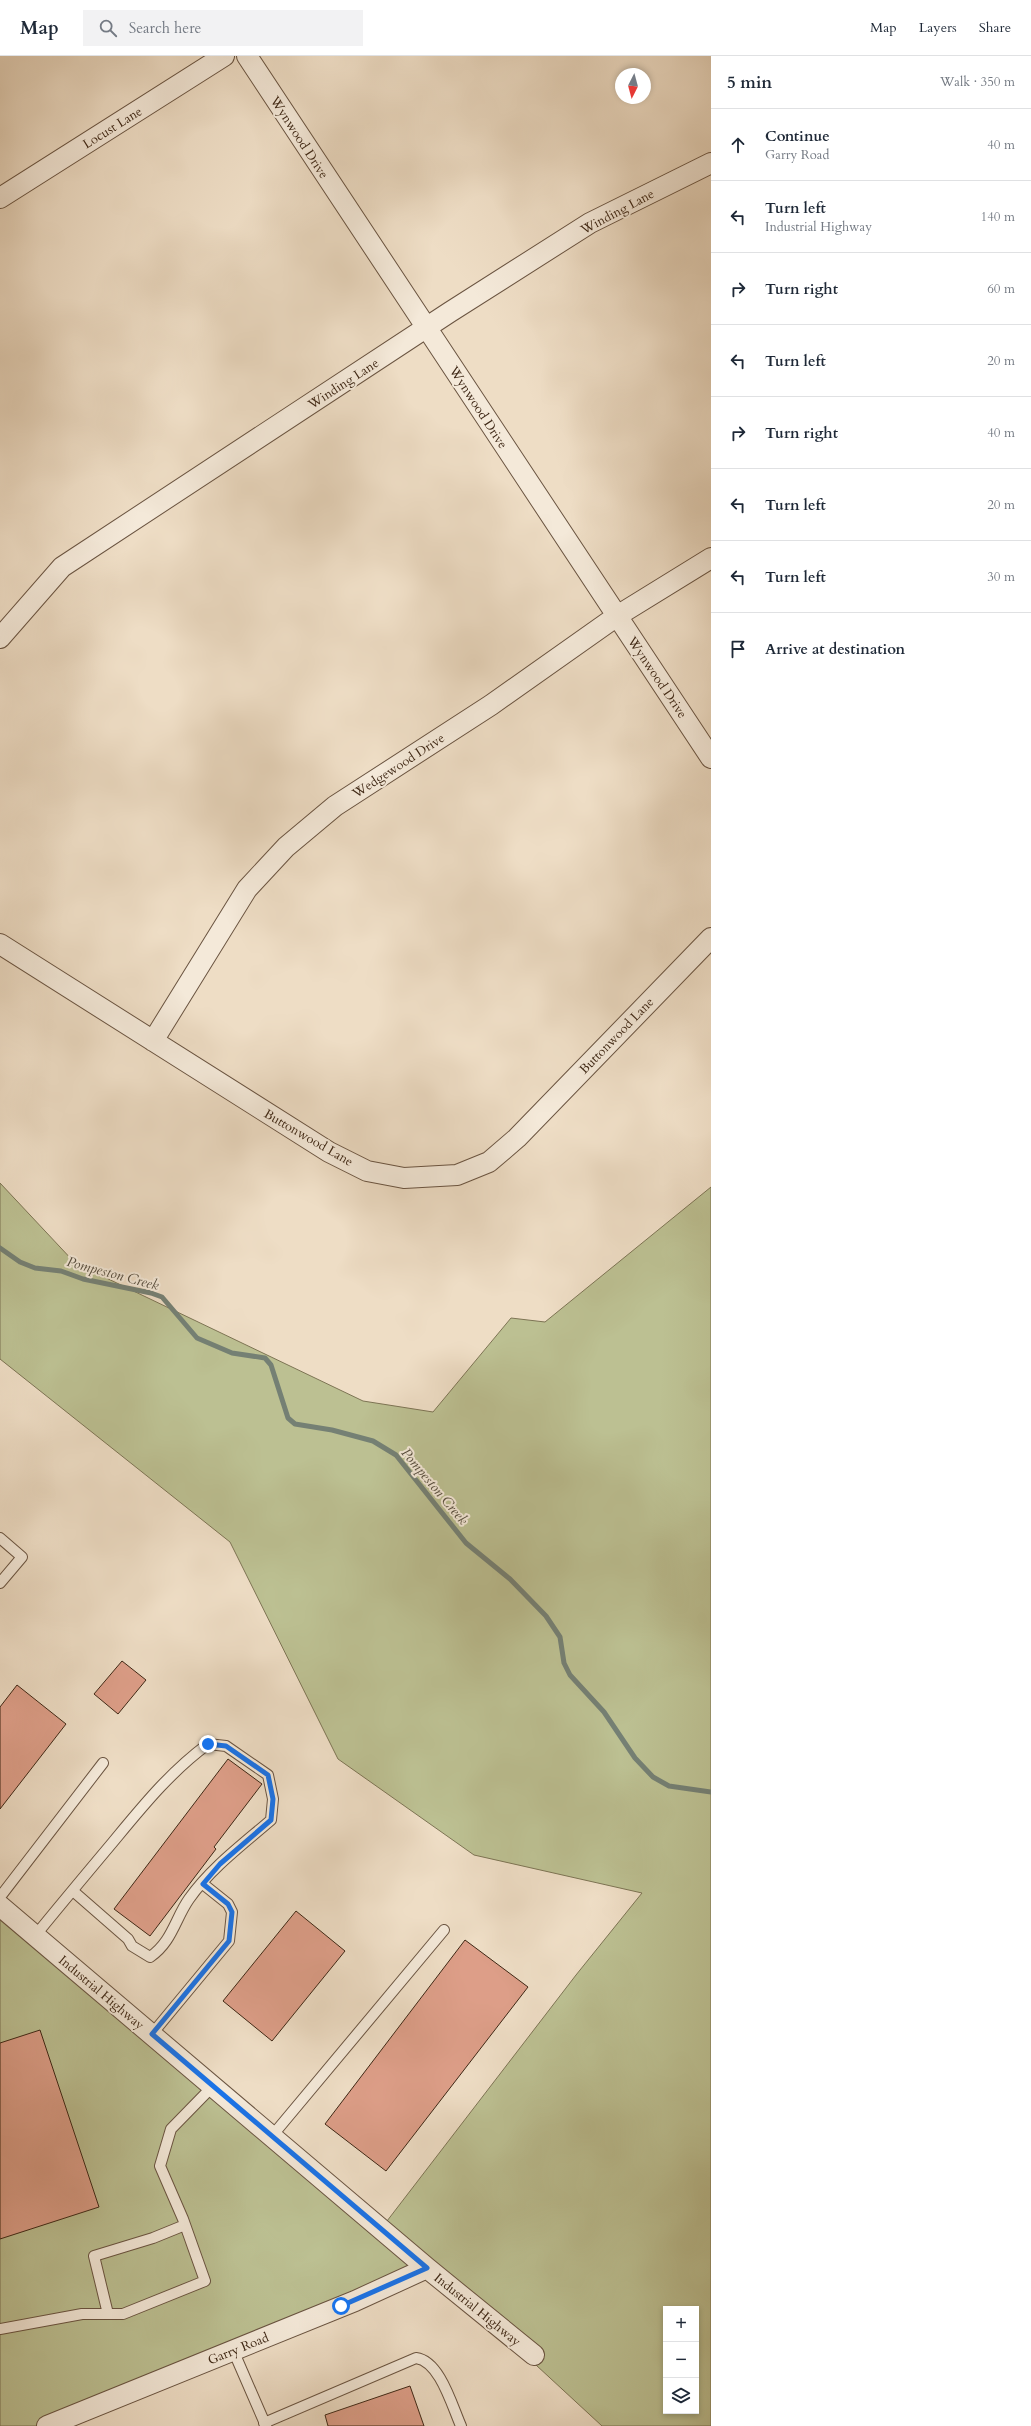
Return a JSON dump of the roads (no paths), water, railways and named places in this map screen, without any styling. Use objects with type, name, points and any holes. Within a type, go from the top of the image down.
[{"type":"street","name":"Locust Lane","points":[[0,198],[224,56]]},
{"type":"street","name":"Wynwood Drive","points":[[247,56],[711,758]]},
{"type":"street","name":"Winding Lane","points":[[0,638],[62,567],[427,328],[590,224],[711,163]]},
{"type":"street","name":"Wedgewood Drive","points":[[153,1041],[247,889],[286,847],[334,806],[491,705],[617,616],[711,558]]},
{"type":"street","name":"Buttonwood Lane","points":[[0,944],[329,1152],[367,1170],[404,1178],[457,1175],[489,1162],[517,1138],[711,938]]},
{"type":"street","name":"Industrial Highway","points":[[0,1906],[427,2268],[534,2355]]},
{"type":"street","name":"Garry Road","points":[[47,2426],[73,2421],[233,2350],[355,2301],[427,2268]]},
{"type":"lane","points":[[0,1538],[22,1557],[0,1583]]},
{"type":"lane","points":[[36,1936],[73,1891],[153,1794],[187,1759],[208,1744],[226,1746],[268,1775],[273,1799],[271,1820],[220,1864],[189,1900],[171,1937],[150,1957],[132,1946],[128,1939],[73,1891]]},
{"type":"lane","points":[[0,1897],[103,1763]]},
{"type":"lane","points":[[152,2034],[229,1941],[232,1912],[228,1904],[203,1884]]},
{"type":"lane","points":[[272,2136],[444,1930]]},
{"type":"lane","points":[[0,2329],[82,2314],[122,2314],[205,2281],[185,2224],[160,2166],[171,2129],[213,2086]]},
{"type":"lane","points":[[108,2314],[94,2256],[153,2238],[185,2224]]},
{"type":"lane","points":[[233,2350],[265,2424],[416,2358],[424,2359],[432,2366],[442,2382],[460,2426]]},
{"type":"waterway","name":"Pompeston Creek","points":[[0,1248],[20,1262],[35,1268],[61,1271],[83,1279],[151,1293],[162,1297],[197,1338],[232,1353],[265,1358],[271,1365],[288,1418],[295,1424],[332,1430],[373,1441],[396,1455],[466,1543],[510,1579],[546,1616],[560,1637],[564,1663],[570,1675],[604,1712],[635,1758],[653,1777],[669,1786],[711,1792]]}]
